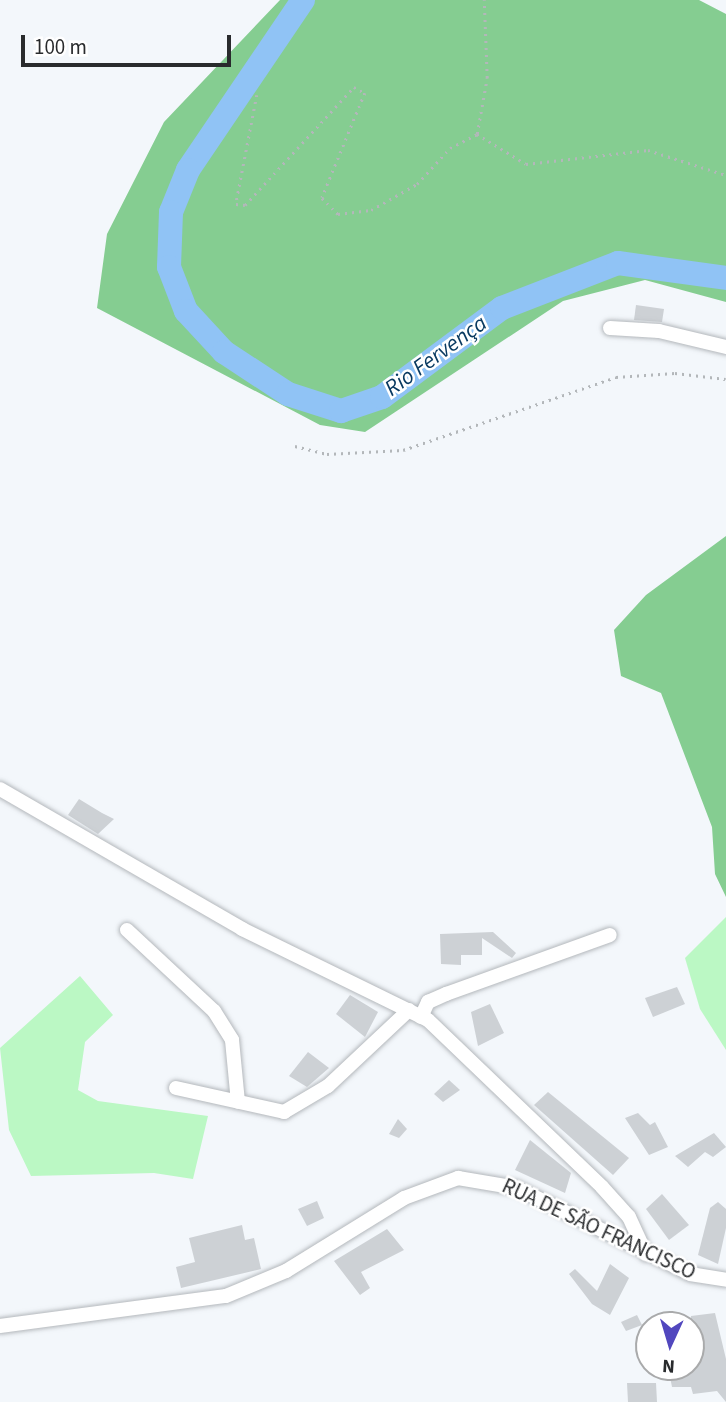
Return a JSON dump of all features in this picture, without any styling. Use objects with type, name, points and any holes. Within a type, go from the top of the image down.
[{"type":"street","points":[[610,328],[659,331],[726,348]]},
{"type":"street","points":[[0,789],[242,929],[415,1013],[602,1187],[629,1217],[646,1254]]},
{"type":"street","points":[[127,930],[214,1011],[232,1040],[237,1102]]},
{"type":"street","points":[[176,1088],[284,1112],[302,1104],[428,1002],[610,935]]},
{"type":"street","name":"RUA DE SÃO FRANCISCO","points":[[0,1326],[226,1296],[286,1271],[404,1198],[458,1178],[517,1188],[690,1275],[726,1280]]},
{"type":"path","points":[[477,134],[487,78],[484,0]]},
{"type":"path","points":[[257,95],[236,204],[245,205],[354,87],[365,93],[322,198],[338,214],[371,210],[417,184],[450,148],[477,134]]},
{"type":"path","points":[[477,134],[526,164],[648,150],[726,175]]},
{"type":"path","points":[[295,446],[327,454],[403,450],[616,377],[675,373],[726,379]]},
{"type":"green space","points":[[280,0],[699,0],[726,14],[726,302],[645,280],[563,301],[365,432],[320,425],[97,308],[107,234],[164,122]]},
{"type":"green space","points":[[726,536],[726,897],[715,874],[712,827],[661,693],[621,676],[614,630],[646,595]]},
{"type":"green space","points":[[726,917],[726,1050],[700,1009],[685,958]]},
{"type":"green space","points":[[80,976],[113,1015],[85,1042],[78,1090],[98,1101],[208,1116],[193,1179],[154,1173],[31,1176],[9,1130],[0,1048]]},
{"type":"building","points":[[636,305],[664,309],[662,322],[634,320]]},
{"type":"building","points":[[79,799],[114,819],[98,834],[68,815]]},
{"type":"building","points":[[493,932],[516,953],[512,958],[482,938],[482,955],[461,955],[461,965],[441,964],[440,934]]},
{"type":"building","points":[[677,987],[685,1004],[653,1017],[645,998]]},
{"type":"building","points":[[350,995],[378,1012],[365,1037],[336,1014]]},
{"type":"building","points":[[490,1004],[504,1033],[478,1046],[471,1012]]},
{"type":"building","points":[[308,1052],[329,1068],[307,1087],[289,1076]]},
{"type":"building","points":[[449,1080],[460,1090],[443,1102],[434,1094]]},
{"type":"building","points":[[548,1092],[629,1158],[613,1175],[534,1105]]},
{"type":"building","points":[[638,1113],[650,1125],[655,1122],[668,1147],[649,1155],[625,1118]]},
{"type":"building","points":[[398,1119],[407,1129],[399,1138],[389,1134]]},
{"type":"building","points":[[714,1133],[726,1147],[713,1157],[705,1152],[688,1167],[675,1156]]},
{"type":"building","points":[[530,1140],[571,1173],[565,1193],[515,1170]]},
{"type":"building","points":[[662,1194],[689,1225],[669,1240],[646,1209]]},
{"type":"building","points":[[317,1201],[324,1218],[307,1226],[298,1209]]},
{"type":"building","points":[[718,1202],[726,1209],[726,1228],[718,1264],[698,1255],[710,1208]]},
{"type":"building","points":[[242,1225],[245,1240],[254,1238],[261,1269],[181,1288],[176,1267],[195,1262],[189,1238]]},
{"type":"building","points":[[387,1229],[404,1250],[361,1272],[370,1288],[360,1295],[334,1261]]},
{"type":"building","points":[[610,1264],[629,1278],[610,1315],[592,1304],[569,1274],[575,1269],[597,1291]]},
{"type":"building","points":[[715,1313],[726,1359],[726,1402],[717,1391],[693,1394],[691,1387],[672,1387],[671,1381],[705,1381],[705,1314]]},
{"type":"building","points":[[635,1316],[635,1328],[626,1331],[621,1322]]},
{"type":"building","points":[[627,1383],[656,1383],[657,1402],[628,1402]]},
{"type":"waterway","name":"Rio Fervença","points":[[303,0],[188,170],[171,212],[169,267],[186,311],[224,352],[288,394],[341,411],[382,397],[502,308],[618,263],[726,278]]}]
